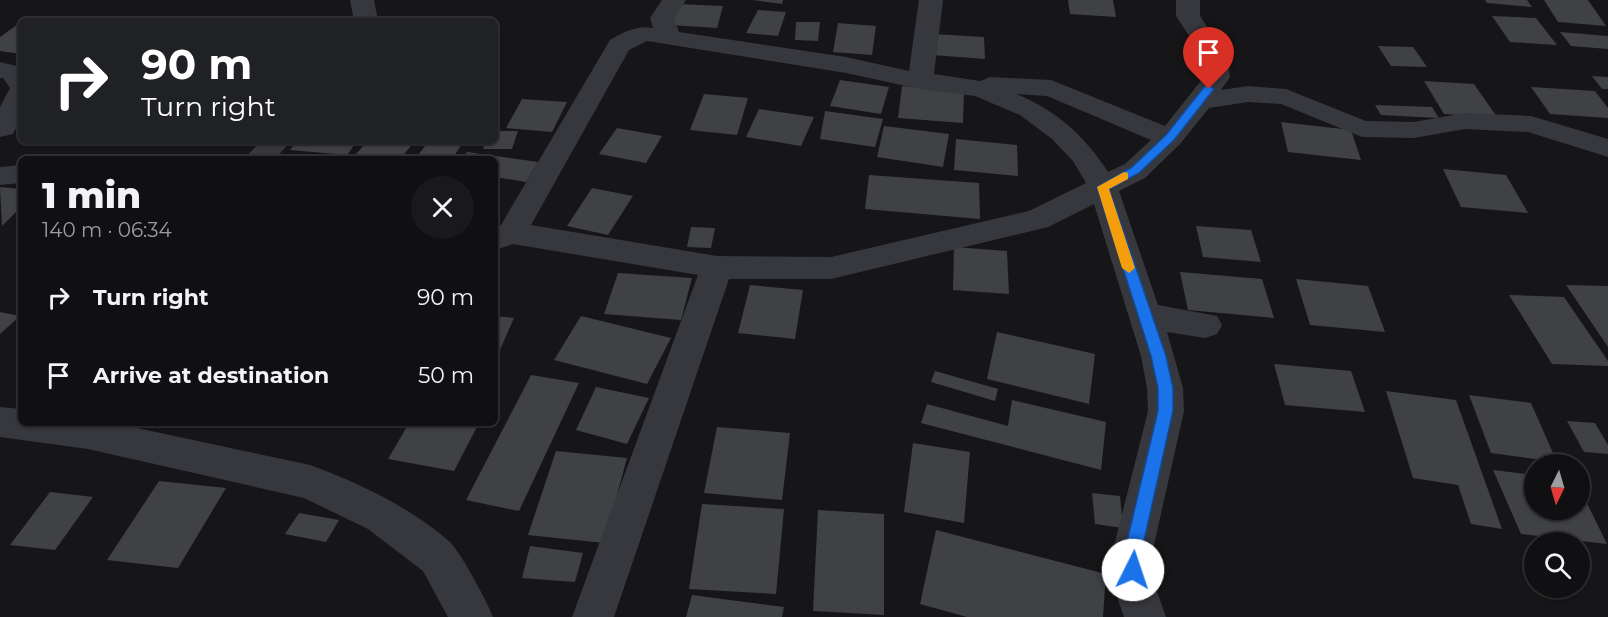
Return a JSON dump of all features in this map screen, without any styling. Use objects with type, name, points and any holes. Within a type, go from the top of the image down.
[{"type":"street","points":[[362,0],[365,18]]},
{"type":"street","points":[[668,36],[662,18],[674,0]]},
{"type":"street","points":[[920,81],[931,0]]},
{"type":"street","points":[[1145,617],[1134,586],[1132,554],[1166,411],[1165,388],[1158,356],[1103,187],[1084,156],[1069,140],[1029,110],[981,89],[920,81],[846,65],[668,36],[647,34],[633,37],[619,45],[503,236],[717,267],[831,268],[1037,220],[1103,187],[1135,171],[1170,138],[1201,101],[1217,77],[1215,57],[1188,16],[1194,1]]},
{"type":"street","points":[[0,70],[11,71],[18,80]]},
{"type":"street","points":[[920,81],[1051,88],[1170,138]]},
{"type":"street","points":[[1201,101],[1248,94],[1286,97],[1362,129],[1414,130],[1465,122],[1531,124],[1608,148]]},
{"type":"street","points":[[0,129],[18,96]]},
{"type":"street","points":[[261,156],[274,144]]},
{"type":"street","points":[[0,176],[18,174]]},
{"type":"street","points":[[593,617],[717,267]]},
{"type":"street","points":[[1144,316],[1205,325]]},
{"type":"street","points":[[0,422],[18,424]]},
{"type":"street","points":[[32,426],[88,433],[310,482],[382,516],[437,557],[472,617]]},
{"type":"building","points":[[752,0],[783,0],[782,4]]},
{"type":"building","points":[[1068,0],[1113,0],[1116,17],[1070,14]]},
{"type":"building","points":[[1485,0],[1527,0],[1532,7],[1487,3]]},
{"type":"building","points":[[1544,0],[1588,0],[1606,26],[1558,22]]},
{"type":"building","points":[[678,4],[723,6],[717,28],[670,25]]},
{"type":"building","points":[[758,10],[786,12],[778,36],[746,33]]},
{"type":"building","points":[[1492,16],[1536,18],[1557,45],[1510,42]]},
{"type":"building","points":[[796,22],[820,22],[818,41],[795,40]]},
{"type":"building","points":[[838,23],[876,26],[872,55],[833,52]]},
{"type":"building","points":[[18,24],[18,54],[0,51],[0,37]]},
{"type":"building","points":[[1560,32],[1608,36],[1608,49],[1571,46]]},
{"type":"building","points":[[932,34],[984,37],[985,59],[932,55]]},
{"type":"building","points":[[1378,46],[1413,47],[1427,67],[1391,66]]},
{"type":"building","points":[[1592,76],[1608,77],[1608,89],[1602,89]]},
{"type":"building","points":[[840,80],[889,87],[881,114],[830,106]]},
{"type":"building","points":[[1424,81],[1474,84],[1497,117],[1444,114]]},
{"type":"building","points":[[902,86],[964,91],[963,123],[898,118]]},
{"type":"building","points":[[1531,87],[1595,91],[1608,108],[1608,118],[1550,114]]},
{"type":"building","points":[[704,94],[748,98],[737,135],[690,130]]},
{"type":"building","points":[[522,99],[567,102],[552,132],[506,128]]},
{"type":"building","points":[[1375,105],[1432,107],[1439,118],[1381,115]]},
{"type":"building","points":[[759,109],[814,117],[801,146],[746,137]]},
{"type":"building","points":[[825,111],[883,119],[875,147],[820,139]]},
{"type":"building","points":[[1281,122],[1351,130],[1361,160],[1288,152]]},
{"type":"building","points":[[884,126],[949,134],[943,167],[877,157]]},
{"type":"building","points":[[617,128],[662,136],[646,163],[599,154]]},
{"type":"building","points":[[498,131],[518,131],[512,149],[483,149],[485,144],[498,144]]},
{"type":"building","points":[[956,139],[1017,145],[1018,176],[954,170]]},
{"type":"building","points":[[295,144],[355,144],[347,155],[290,150]]},
{"type":"building","points":[[365,144],[412,144],[402,156],[354,156]]},
{"type":"building","points":[[427,144],[462,144],[454,156],[417,156]]},
{"type":"building","points":[[467,152],[495,156],[464,156]]},
{"type":"building","points":[[498,156],[538,162],[526,182],[498,177]]},
{"type":"building","points":[[1443,169],[1506,175],[1528,213],[1461,207]]},
{"type":"building","points":[[869,175],[979,183],[980,219],[865,209]]},
{"type":"building","points":[[0,187],[18,189],[18,210],[2,226]]},
{"type":"building","points":[[592,188],[633,196],[608,235],[567,226]]},
{"type":"building","points":[[1196,226],[1251,230],[1261,262],[1203,257]]},
{"type":"building","points":[[691,227],[715,228],[711,248],[687,247]]},
{"type":"building","points":[[954,247],[1007,251],[1009,294],[953,290]]},
{"type":"building","points":[[1180,272],[1262,279],[1274,318],[1188,310]]},
{"type":"building","points":[[618,273],[692,278],[681,320],[604,314]]},
{"type":"building","points":[[1296,279],[1368,286],[1385,332],[1310,325]]},
{"type":"building","points":[[750,285],[803,290],[795,339],[738,333]]},
{"type":"building","points":[[1566,285],[1608,286],[1608,347]]},
{"type":"building","points":[[1509,295],[1564,297],[1608,361],[1608,366],[1552,364]]},
{"type":"building","points":[[0,312],[18,316],[18,318],[0,334]]},
{"type":"building","points":[[498,316],[514,318],[498,354]]},
{"type":"building","points":[[581,316],[671,338],[647,384],[554,360]]},
{"type":"building","points":[[997,332],[1095,354],[1089,404],[987,379]]},
{"type":"building","points":[[1274,364],[1351,371],[1365,412],[1285,405]]},
{"type":"building","points":[[935,371],[998,389],[995,401],[931,382]]},
{"type":"building","points":[[531,375],[579,383],[519,511],[466,500]]},
{"type":"building","points":[[596,387],[649,398],[627,444],[576,430]]},
{"type":"building","points":[[1386,391],[1456,400],[1502,529],[1471,524],[1458,485],[1413,478]]},
{"type":"building","points":[[1469,395],[1531,403],[1553,454],[1524,454],[1524,458],[1491,453]]},
{"type":"building","points":[[1012,400],[1106,422],[1101,470],[921,423],[927,404],[1008,426]]},
{"type":"building","points":[[1567,421],[1595,423],[1608,445],[1608,454],[1584,452]]},
{"type":"building","points":[[407,426],[477,426],[454,471],[388,459]]},
{"type":"building","points":[[717,427],[790,433],[782,500],[704,493]]},
{"type":"building","points":[[913,443],[970,452],[964,523],[904,512]]},
{"type":"building","points":[[556,451],[627,458],[604,543],[528,535]]},
{"type":"building","points":[[1493,470],[1524,474],[1524,520],[1590,520],[1590,509],[1607,544],[1590,542],[1590,532],[1524,532],[1524,534],[1521,534]]},
{"type":"building","points":[[159,481],[226,488],[178,568],[107,560]]},
{"type":"building","points":[[50,492],[93,497],[55,550],[10,545]]},
{"type":"building","points":[[1092,493],[1120,496],[1123,528],[1095,524]]},
{"type":"building","points":[[702,504],[784,509],[776,594],[689,589]]},
{"type":"building","points":[[818,510],[884,514],[884,615],[813,611]]},
{"type":"building","points":[[299,513],[339,520],[326,542],[285,534]]},
{"type":"building","points":[[936,530],[1106,574],[1103,617],[967,617],[920,604]]},
{"type":"building","points":[[530,546],[583,553],[575,582],[522,578]]},
{"type":"building","points":[[692,595],[784,607],[782,617],[686,617]]},
{"type":"slow traffic","points":[[1124,176],[1103,187],[1129,268]]},
{"type":"route","points":[[1133,570],[1132,554],[1166,411],[1165,388],[1158,356],[1103,187],[1135,171],[1170,138],[1209,89]]}]
